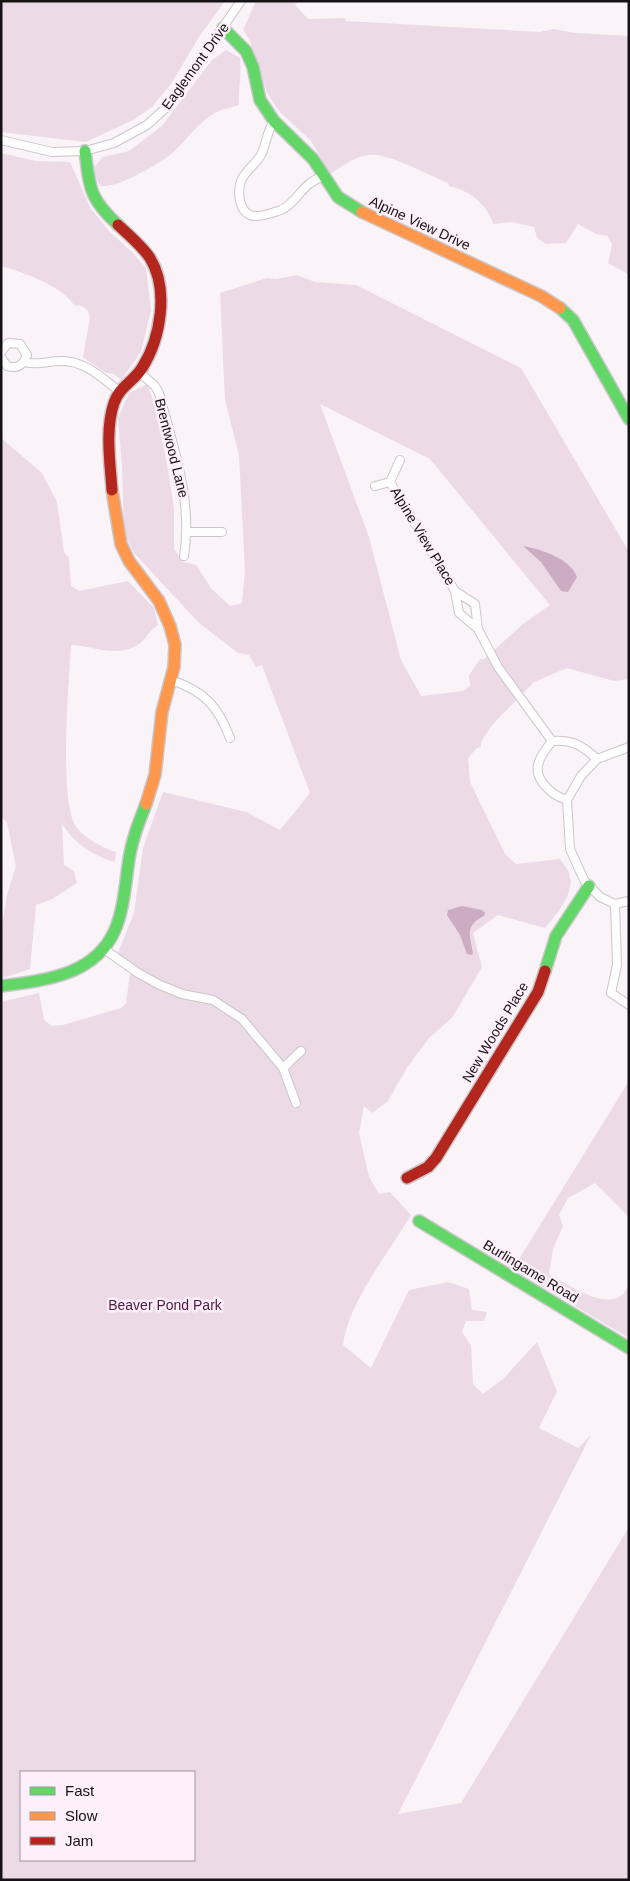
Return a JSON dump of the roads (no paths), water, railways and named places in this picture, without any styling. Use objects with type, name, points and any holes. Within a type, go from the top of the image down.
[{"type":"street","name":"Eaglemont Drive","points":[[1,140],[52,152],[85,151],[114,143],[147,125],[169,105],[241,1]]},
{"type":"street","name":"Alpine View Drive","points":[[222,28],[246,51],[253,67],[260,100],[274,121],[313,159],[338,197],[355,209],[541,296],[558,306],[573,320],[629,419]]},
{"type":"street","points":[[274,121],[267,132],[258,160],[242,179],[239,191],[240,204],[246,213],[254,216],[282,209],[290,204],[310,183],[323,176]]},
{"type":"street","points":[[1,986],[45,979],[71,971],[95,957],[104,949],[119,922],[132,843],[152,785],[159,753],[164,700],[171,680],[176,646],[169,623],[156,596],[125,555],[114,516],[110,428],[112,409],[119,391],[139,372],[156,338],[160,312],[155,269],[144,253],[106,212],[90,190],[85,151]]},
{"type":"street","points":[[1,352],[8,343],[20,344],[25,349],[25,362]]},
{"type":"street","points":[[1,357],[7,366],[13,368],[25,362],[38,364],[56,361],[78,362],[119,391]]},
{"type":"street","name":"Brentwood Lane","points":[[139,372],[155,386],[159,393],[180,471],[188,532],[184,556]]},
{"type":"street","name":"Alpine View Place","points":[[390,482],[400,460]]},
{"type":"street","name":"Alpine View Place","points":[[375,486],[390,482]]},
{"type":"street","name":"Alpine View Place","points":[[390,482],[455,591],[459,613],[478,628]]},
{"type":"street","points":[[188,532],[222,532]]},
{"type":"street","name":"Alpine View Place","points":[[455,591],[475,604],[478,628],[498,667],[552,741]]},
{"type":"street","points":[[171,680],[191,688],[207,698],[224,721],[230,738]]},
{"type":"street","points":[[567,800],[560,798],[546,787],[539,777],[538,764],[552,741],[572,741],[597,759]]},
{"type":"street","points":[[629,747],[597,759],[581,776],[567,800],[570,849],[588,886],[600,897],[615,904],[629,901]]},
{"type":"street","name":"New Woods Place","points":[[407,1178],[428,1167],[436,1158],[538,992],[556,936],[588,886]]},
{"type":"street","points":[[615,904],[614,942],[617,965],[611,993],[629,1005]]},
{"type":"street","points":[[104,949],[138,973],[182,994],[213,1000],[242,1019],[283,1068],[296,1103]]},
{"type":"street","points":[[283,1068],[301,1051]]},
{"type":"street","name":"Burlingame Road","points":[[419,1221],[629,1348]]},
{"type":"park label","name":"Beaver Pond Park","points":[[165,1305]]}]
